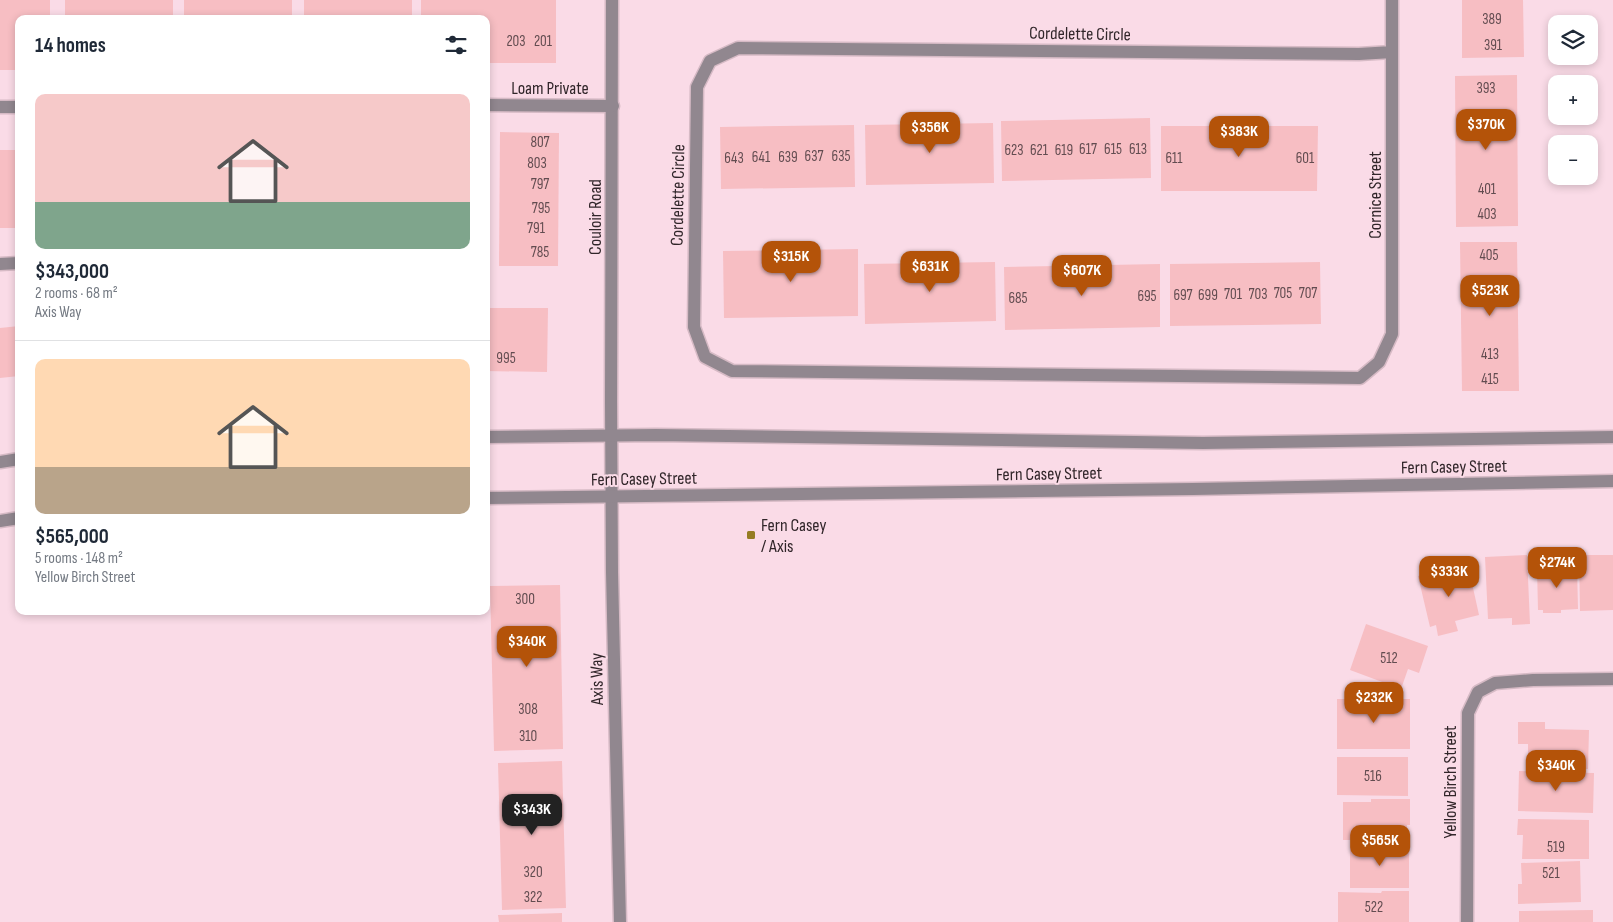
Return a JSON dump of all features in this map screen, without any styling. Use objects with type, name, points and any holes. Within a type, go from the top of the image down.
[{"type":"street","name":"Couloir Road","points":[[612,0],[612,435]]},
{"type":"street","name":"Cornice Street","points":[[1360,378],[1379,362],[1392,334],[1392,0]]},
{"type":"street","name":"Cordelette Circle","points":[[1360,378],[732,371],[705,357],[694,328],[697,87],[710,61],[738,48],[1359,54],[1392,52]]},
{"type":"street","name":"Loam Private","points":[[490,105],[613,106]]},
{"type":"street","points":[[0,107],[15,107]]},
{"type":"street","points":[[0,264],[15,263]]},
{"type":"street","name":"Fern Casey Street","points":[[490,437],[612,435],[1203,443],[1613,437]]},
{"type":"street","name":"Axis Way","points":[[612,435],[620,922]]},
{"type":"street","points":[[0,462],[15,460]]},
{"type":"street","name":"Fern Casey Street","points":[[490,498],[1193,490],[1613,482]]},
{"type":"street","points":[[0,521],[15,519]]},
{"type":"street","name":"Yellow Birch Street","points":[[1467,922],[1468,712],[1478,692],[1495,683],[1533,680],[1613,679]]},
{"type":"building","points":[[0,0],[50,0],[50,15],[15,15],[15,70],[0,70]]},
{"type":"building","points":[[65,0],[173,0],[173,15],[65,15]]},
{"type":"building","points":[[184,0],[292,0],[292,15],[184,15]]},
{"type":"building","points":[[304,0],[412,0],[412,15],[304,15]]},
{"type":"building","points":[[421,0],[556,0],[556,63],[490,63],[490,15],[421,15]]},
{"type":"building","points":[[1462,0],[1523,0],[1524,57],[1462,58]]},
{"type":"building","points":[[1517,75],[1518,226],[1456,227],[1455,76]]},
{"type":"building","points":[[1150,118],[1151,178],[1002,181],[1001,121]]},
{"type":"building","points":[[993,123],[994,183],[866,185],[865,125]]},
{"type":"building","points":[[854,125],[855,187],[721,189],[720,127]]},
{"type":"building","points":[[1161,126],[1318,126],[1317,191],[1161,191]]},
{"type":"building","points":[[500,132],[559,133],[558,266],[499,266]]},
{"type":"building","points":[[0,150],[15,150],[15,228],[0,228]]},
{"type":"building","points":[[1460,242],[1517,242],[1519,391],[1462,391]]},
{"type":"building","points":[[858,249],[858,316],[724,318],[723,251]]},
{"type":"building","points":[[995,262],[996,321],[865,324],[864,264]]},
{"type":"building","points":[[1320,262],[1321,324],[1170,326],[1170,264]]},
{"type":"building","points":[[1160,264],[1160,327],[1005,330],[1004,267]]},
{"type":"building","points":[[490,308],[548,308],[547,372],[490,371]]},
{"type":"building","points":[[15,326],[15,376],[0,378],[0,328]]},
{"type":"building","points":[[1527,555],[1530,624],[1512,625],[1512,618],[1488,619],[1485,557]]},
{"type":"building","points":[[1579,555],[1613,555],[1613,610],[1580,611]]},
{"type":"building","points":[[1468,565],[1479,615],[1455,621],[1458,631],[1438,636],[1436,625],[1430,627],[1418,576]]},
{"type":"building","points":[[1577,566],[1578,609],[1561,610],[1561,613],[1543,613],[1543,610],[1538,610],[1537,568]]},
{"type":"building","points":[[560,585],[563,749],[494,751],[490,586]]},
{"type":"building","points":[[1366,624],[1428,646],[1419,673],[1408,669],[1401,689],[1350,670]]},
{"type":"building","points":[[1337,699],[1410,699],[1410,749],[1337,749]]},
{"type":"building","points":[[1518,722],[1545,722],[1545,729],[1589,730],[1588,769],[1528,768],[1528,744],[1518,744]]},
{"type":"building","points":[[1337,757],[1408,757],[1408,796],[1337,795]]},
{"type":"building","points":[[562,761],[566,908],[502,910],[498,763]]},
{"type":"building","points":[[1519,771],[1594,773],[1593,813],[1518,811]]},
{"type":"building","points":[[1371,799],[1410,799],[1410,825],[1407,825],[1407,840],[1343,840],[1343,802],[1371,802]]},
{"type":"building","points":[[1518,819],[1589,820],[1589,859],[1522,859],[1523,835],[1517,835]]},
{"type":"building","points":[[1409,846],[1409,888],[1350,888],[1350,847]]},
{"type":"building","points":[[1580,861],[1581,902],[1518,904],[1518,884],[1522,884],[1521,863]]},
{"type":"building","points":[[1382,891],[1409,891],[1409,922],[1338,922],[1338,892],[1381,893]]},
{"type":"building","points":[[1593,910],[1593,922],[1519,922],[1519,911]]},
{"type":"building","points":[[562,913],[562,922],[499,922],[498,915]]},
{"type":"place","name":"Fern Casey / Axis","points":[[751,535]]}]
